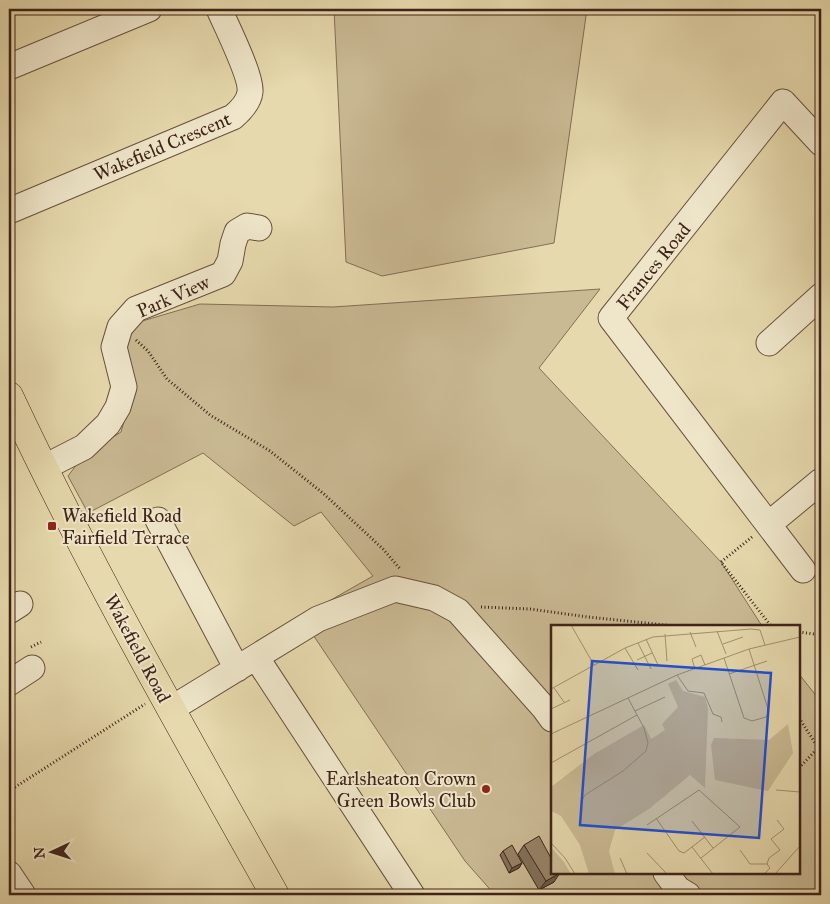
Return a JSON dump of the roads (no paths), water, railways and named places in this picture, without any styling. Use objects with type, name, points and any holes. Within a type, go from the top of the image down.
[{"type":"highway","name":"Wakefield Road","points":[[9,396],[43,468],[149,670],[275,895]]},
{"type":"street","points":[[9,67],[149,9]]},
{"type":"street","name":"Wakefield Crescent","points":[[11,204],[233,117],[243,108],[250,92],[248,75],[219,9]]},
{"type":"street","name":"Frances Road","points":[[803,570],[611,318],[783,102],[821,144]]},
{"type":"street","name":"Park View","points":[[43,468],[84,447],[108,424],[118,407],[124,387],[114,346],[120,327],[136,309],[224,274],[230,261],[237,232],[247,226],[259,228]]},
{"type":"street","points":[[769,343],[821,296]]},
{"type":"street","points":[[768,524],[821,481]]},
{"type":"street","points":[[158,520],[246,663],[412,895]]},
{"type":"street","points":[[167,701],[246,663],[318,619],[395,589],[434,598],[458,611],[551,718]]},
{"type":"street","points":[[9,683],[32,668]]},
{"type":"street","points":[[667,874],[678,889],[688,895]]},
{"type":"place","name":"Wakefield Road Fairfield Terrace","points":[[52,526]]},
{"type":"place","name":"Earlsheaton Crown Green Bowls Club","points":[[486,789]]}]
